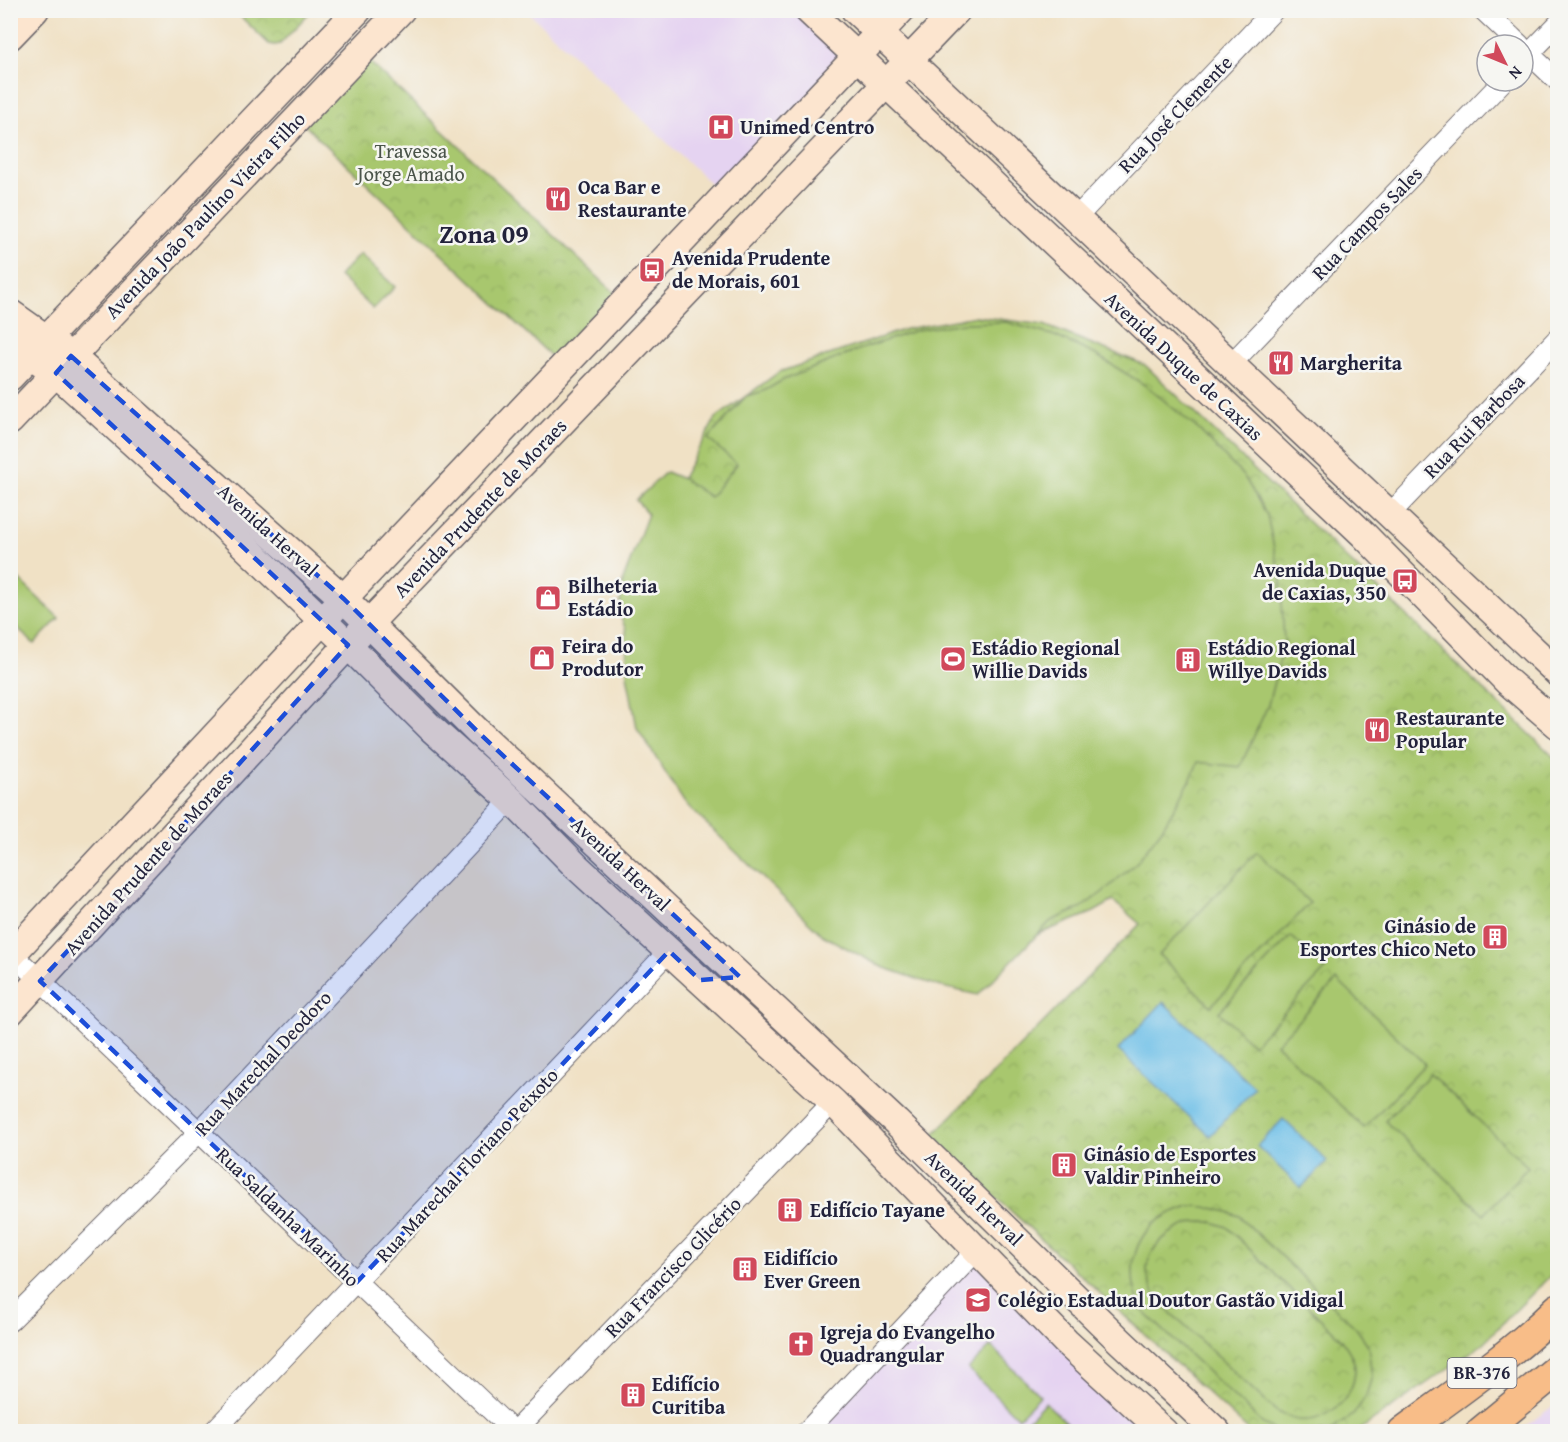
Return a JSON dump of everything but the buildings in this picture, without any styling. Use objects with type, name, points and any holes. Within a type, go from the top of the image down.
[{"type":"main road","points":[[10,36],[34,10]]},
{"type":"main road","name":"Avenida João Paulino Vieira Filho","points":[[10,377],[29,346],[358,10]]},
{"type":"main road","name":"Avenida João Paulino Vieira Filho","points":[[10,421],[401,10]]},
{"type":"main road","name":"Avenida Duque de Caxias","points":[[808,10],[1363,534],[1508,682],[1557,725]]},
{"type":"main road","name":"Avenida Duque de Caxias","points":[[855,10],[1554,666]]},
{"type":"main road","name":"Avenida Prudente de Moraes","points":[[11,954],[323,620],[901,10]]},
{"type":"main road","name":"Avenida Prudente de Moraes","points":[[10,1012],[348,645],[957,10]]},
{"type":"main road","name":"Avenida Herval","points":[[10,313],[29,346],[64,364],[204,473],[344,599],[479,733],[896,1122],[1120,1341],[1217,1431]]},
{"type":"main road","name":"Avenida Herval","points":[[64,364],[205,508],[323,620],[432,729],[511,800],[578,867],[833,1102],[1066,1342],[1164,1431]]},
{"type":"main road","points":[[204,473],[205,508]]},
{"type":"main road","points":[[1508,682],[1534,686],[1554,666]]},
{"type":"main road","points":[[432,729],[479,733]]},
{"type":"main road","points":[[568,815],[578,867]]},
{"type":"main road","points":[[700,980],[740,976]]},
{"type":"main road","name":"BR-376","points":[[1403,1431],[1465,1386],[1544,1323],[1557,1308]]},
{"type":"main road","points":[[1066,1342],[1120,1341]]},
{"type":"main road","name":"BR-376","points":[[1481,1431],[1557,1369]]},
{"type":"street","name":"Rua José Clemente","points":[[1076,218],[1274,10]]},
{"type":"street","points":[[1483,10],[1505,33]]},
{"type":"street","points":[[1535,43],[1557,24]]},
{"type":"street","points":[[1535,62],[1557,81]]},
{"type":"street","name":"Rua Campos Sales","points":[[1231,364],[1491,93]]},
{"type":"street","name":"Rua Rui Barbosa","points":[[1390,514],[1557,338]]},
{"type":"street","name":"Rua Marechal Deodoro","points":[[10,1321],[199,1132],[511,800]]},
{"type":"street","name":"Rua Marechal Floriano Peixoto","points":[[213,1431],[669,951]]},
{"type":"street","name":"Rua Saldanha Marinho","points":[[11,954],[514,1431]]},
{"type":"street","name":"Rua Francisco Glicério","points":[[514,1431],[833,1102]]},
{"type":"street","points":[[806,1431],[977,1250]]},
{"type":"highlighted area","points":[[71,356],[344,599],[479,733],[740,977],[700,980],[669,951],[357,1282],[40,981],[348,645],[56,373]]},
{"type":"shaded area","name":"Unimed Centro","points":[[527,11],[808,11],[857,57],[725,197]]},
{"type":"shaded area","name":"Colégio Estadual Doutor Gastão Vidigal","points":[[971,1258],[1164,1432],[807,1432]]},
{"type":"shaded area","points":[[1557,1403],[1557,1431],[1519,1431],[1545,1412]]},
{"type":"green space","points":[[237,11],[311,11],[280,44],[275,45],[269,44]]},
{"type":"green space","name":"Travessa Jorge Amado","points":[[360,53],[616,294],[564,368],[297,118]]},
{"type":"green space","points":[[360,254],[395,287],[373,309],[339,276]]},
{"type":"green space","points":[[976,316],[1044,325],[1145,365],[1557,760],[1557,1269],[1480,1346],[1358,1431],[1249,1431],[931,1137],[1140,924],[1113,901],[1094,912],[1026,939],[669,501],[716,418],[779,372],[906,329]]},
{"type":"green space","name":"Estádio Regional Willie Davids","points":[[1006,322],[1055,336],[1096,355],[1148,387],[1199,430],[1245,478],[1267,515],[1281,581],[1284,643],[1268,705],[1240,767],[1198,762],[1190,781],[1162,829],[1137,862],[1103,892],[1079,909],[1051,921],[978,995],[938,986],[882,967],[822,935],[684,802],[637,728],[627,675],[626,630],[619,613],[623,580],[648,514],[636,500],[666,472],[683,479],[710,497],[737,464],[708,439],[746,396],[764,391],[783,380],[858,350],[917,330],[963,323]]},
{"type":"green space","points":[[11,572],[59,618],[34,644],[11,622]]},
{"type":"green space","points":[[1257,852],[1310,903],[1211,1006],[1159,955]]},
{"type":"green space","points":[[1291,936],[1326,969],[1253,1045],[1219,1012]]},
{"type":"green space","points":[[1337,980],[1425,1064],[1364,1128],[1276,1044]]},
{"type":"green space","points":[[1430,1074],[1528,1167],[1484,1214],[1385,1121]]},
{"type":"green space","points":[[1189,1206],[1208,1207],[1239,1216],[1356,1328],[1368,1345],[1372,1377],[1366,1396],[1354,1414],[1330,1431],[1277,1431],[1263,1424],[1143,1311],[1137,1298],[1133,1271],[1138,1245],[1155,1223]],"holes":[[[1195,1222],[1212,1222],[1227,1227],[1347,1347],[1355,1366],[1353,1381],[1344,1399],[1329,1413],[1319,1418],[1298,1420],[1276,1411],[1158,1301],[1147,1273],[1152,1252],[1164,1238],[1178,1228]]]},
{"type":"green space","points":[[991,1346],[1040,1396],[1018,1418],[968,1369]]},
{"type":"green space","points":[[1045,1402],[1075,1431],[1033,1431],[1025,1423]]},
{"type":"water","points":[[1163,1002],[1255,1088],[1210,1136],[1118,1050]]},
{"type":"water","points":[[1283,1119],[1327,1161],[1301,1188],[1257,1146]]},
{"type":"place","name":"Unimed Centro","points":[[721,127]]},
{"type":"place","name":"Oca Bar e Restaurante","points":[[558,199]]},
{"type":"place","name":"Avenida Prudente de Morais, 601","points":[[652,270]]},
{"type":"place","name":"Margherita","points":[[1281,363]]},
{"type":"place","name":"Avenida Duque de Caxias, 350","points":[[1405,581]]},
{"type":"place","name":"Bilheteria Estádio","points":[[548,598]]},
{"type":"place","name":"Feira do Produtor","points":[[542,658]]},
{"type":"place","name":"Estádio Regional Willie Davids","points":[[953,659]]},
{"type":"place","name":"Estádio Regional Willye Davids","points":[[1188,660]]},
{"type":"place","name":"Restaurante Popular","points":[[1377,730]]},
{"type":"place","name":"Ginásio de Esportes Chico Neto","points":[[1495,937]]},
{"type":"place","name":"Ginásio de Esportes Valdir Pinheiro","points":[[1064,1165]]},
{"type":"place","name":"Edifício Tayane","points":[[790,1210]]},
{"type":"place","name":"Eidifício Ever Green","points":[[745,1269]]},
{"type":"place","name":"Colégio Estadual Doutor Gastão Vidigal","points":[[978,1300]]},
{"type":"place","name":"Igreja do Evangelho Quadrangular","points":[[801,1344]]},
{"type":"place","name":"Edifício Curitiba","points":[[633,1395]]},
{"type":"district","name":"Zona 09","points":[[484,234]]}]
